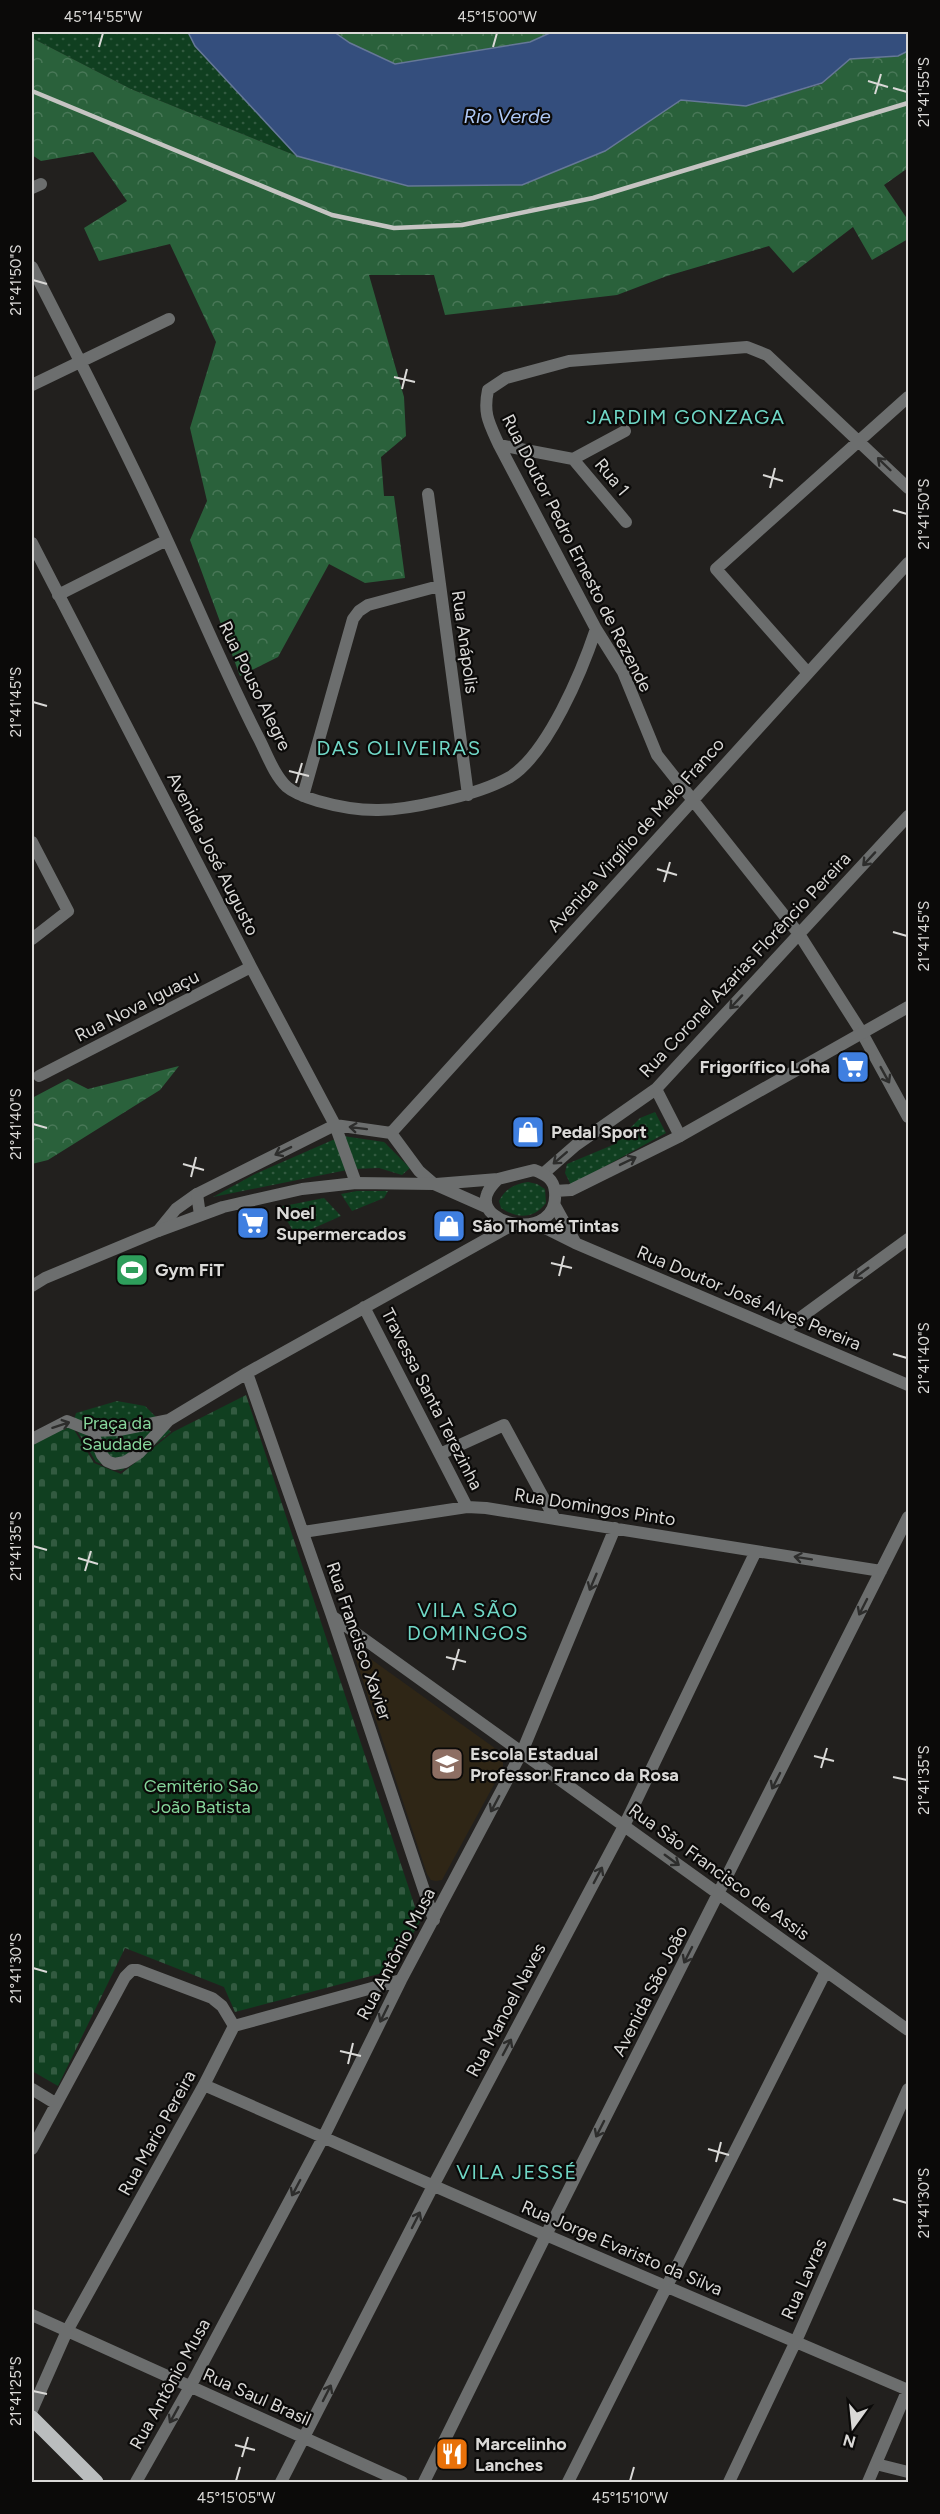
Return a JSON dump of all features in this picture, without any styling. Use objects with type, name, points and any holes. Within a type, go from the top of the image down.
[{"type":"main road","points":[[32,2418],[96,2482]]},
{"type":"street","name":"Rua Pouso Alegre","points":[[32,267],[167,540],[237,697],[278,775],[287,787],[303,796],[343,808],[373,812],[403,810],[468,795],[510,776],[530,758],[544,739],[576,680],[596,629]]},
{"type":"street","points":[[32,385],[169,319]]},
{"type":"street","name":"Rua Doutor Pedro Ernesto de Rezende","points":[[859,440],[767,355],[747,347],[569,361],[506,378],[488,390],[485,404],[486,416],[499,445],[596,629],[623,672],[657,755],[799,934],[862,1033],[909,1117]]},
{"type":"street","points":[[808,673],[716,569],[909,397]]},
{"type":"street","points":[[573,459],[625,431]]},
{"type":"street","points":[[859,440],[909,488]]},
{"type":"street","name":"Rua 1","points":[[499,445],[573,459],[626,522]]},
{"type":"street","name":"Rua Anápolis","points":[[428,494],[468,795]]},
{"type":"street","points":[[58,595],[167,540]]},
{"type":"street","name":"Avenida José Augusto","points":[[32,543],[335,1125],[356,1183]]},
{"type":"street","name":"Avenida Virgílio de Melo Franco","points":[[391,1132],[909,563]]},
{"type":"street","points":[[303,796],[353,619],[368,605],[439,586]]},
{"type":"street","name":"Rua Coronel Azarias Florêncio Pereira","points":[[544,1173],[576,1145],[656,1089],[909,816]]},
{"type":"street","points":[[32,842],[68,911],[32,939]]},
{"type":"street","name":"Rua Nova Iguaçu","points":[[39,1076],[251,967]]},
{"type":"street","points":[[555,1191],[571,1190],[680,1136],[909,1007]]},
{"type":"street","points":[[656,1089],[680,1136]]},
{"type":"street","points":[[32,1286],[200,1215],[223,1207],[302,1189],[356,1183],[434,1184],[498,1179],[534,1170],[544,1173],[551,1180],[555,1191],[554,1204],[549,1214],[535,1223],[514,1224],[500,1219],[486,1207],[434,1184],[419,1171],[391,1132],[335,1125],[197,1194],[176,1209],[158,1231]]},
{"type":"street","points":[[486,1207],[486,1196],[498,1179]]},
{"type":"street","points":[[197,1194],[200,1215]]},
{"type":"street","points":[[554,1204],[575,1243]]},
{"type":"street","name":"Rua Doutor José Alves Pereira","points":[[535,1223],[575,1243],[909,1385]]},
{"type":"street","points":[[92,1431],[107,1461],[114,1464],[125,1462],[139,1454],[169,1420],[247,1373],[514,1224]]},
{"type":"street","points":[[782,1331],[909,1239]]},
{"type":"street","name":"Travessa Santa Terezinha","points":[[364,1307],[467,1507]]},
{"type":"street","name":"Rua Francisco Xavier","points":[[247,1373],[333,1616],[434,1920]]},
{"type":"street","points":[[32,1439],[67,1421],[92,1431],[119,1430],[169,1420]]},
{"type":"street","points":[[440,1454],[504,1425],[555,1519]]},
{"type":"street","name":"Rua Domingos Pinto","points":[[303,1532],[467,1507],[486,1508],[881,1571]]},
{"type":"street","name":"Avenida São João","points":[[424,2482],[546,2235],[909,1517]]},
{"type":"street","name":"Rua Antônio Musa","points":[[136,2482],[190,2387],[324,2136],[401,1980],[522,1752],[615,1528]]},
{"type":"street","name":"Rua Manoel Naves","points":[[281,2482],[433,2186],[624,1826],[756,1551]]},
{"type":"street","name":"Rua São Francisco de Assis","points":[[333,1616],[909,2031]]},
{"type":"street","points":[[32,2149],[125,1977],[132,1970],[138,1970],[212,1998],[222,2006],[234,2026],[401,1980]]},
{"type":"street","points":[[568,2482],[826,1971]]},
{"type":"street","name":"Rua Mario Pereira","points":[[32,2410],[67,2331],[204,2085],[234,2026]]},
{"type":"street","name":"Rua Jorge Evaristo da Silva","points":[[204,2085],[546,2235],[908,2389]]},
{"type":"street","points":[[32,2089],[55,2103]]},
{"type":"street","name":"Rua Lavras","points":[[729,2482],[796,2341],[909,2089]]},
{"type":"street","name":"Rua Saul Brasil","points":[[32,2315],[402,2482]]},
{"type":"street","points":[[868,2482],[908,2389]]},
{"type":"street","points":[[876,2464],[909,2472]]},
{"type":"shaded area","name":"Escola Estadual Professor Franco da Rosa","points":[[361,1652],[503,1754],[503,1768],[442,1880],[431,1880],[427,1874],[355,1657]]},
{"type":"green space","points":[[32,32],[188,32],[195,46],[297,156],[131,89],[32,38]]},
{"type":"green space","points":[[334,32],[552,32],[530,42],[395,64],[350,43]]},
{"type":"green space","points":[[32,38],[131,89],[297,156],[408,186],[522,185],[605,151],[681,100],[746,106],[822,84],[850,59],[898,56],[908,51],[908,168],[884,185],[908,220],[908,239],[872,260],[853,227],[793,273],[769,246],[667,276],[617,295],[445,315],[434,275],[369,275],[404,397],[406,436],[381,457],[384,496],[394,496],[405,578],[365,583],[329,564],[278,657],[240,676],[190,540],[207,501],[190,428],[216,342],[170,244],[99,261],[84,228],[127,201],[93,152],[41,161],[32,155]]},
{"type":"green space","points":[[179,1066],[160,1090],[48,1160],[32,1164],[32,1098],[68,1079],[88,1089]]},
{"type":"green space","points":[[655,1112],[666,1133],[571,1185],[565,1173],[567,1164],[615,1144],[640,1118]]},
{"type":"green space","points":[[343,1136],[384,1142],[410,1168],[402,1175],[379,1168],[355,1169]]},
{"type":"green space","points":[[335,1139],[347,1170],[213,1197],[255,1174]]},
{"type":"green space","points":[[528,1182],[545,1189],[546,1203],[541,1208],[525,1216],[507,1212],[501,1208],[499,1201],[507,1190]]},
{"type":"green space","points":[[357,1191],[388,1191],[384,1198],[352,1211],[341,1194]]},
{"type":"green space","points":[[324,1198],[341,1216],[296,1236],[279,1207]]},
{"type":"green space","name":"Cemitério São João Batista","points":[[246,1395],[420,1922],[390,1971],[235,2012],[224,1987],[125,1948],[58,2086],[32,2071],[32,1445],[70,1423],[94,1463],[121,1474],[173,1432]]},
{"type":"green space","name":"Praça da Saudade","points":[[117,1401],[145,1406],[171,1432],[121,1471],[96,1462],[73,1424],[76,1413]]},
{"type":"water","name":"Rio Verde","points":[[188,32],[334,32],[350,43],[395,64],[530,42],[552,32],[908,32],[908,51],[898,56],[850,59],[822,83],[746,106],[681,100],[605,151],[522,185],[408,186],[297,156],[195,46]]},
{"type":"railway","points":[[32,91],[332,215],[394,228],[462,225],[593,198],[908,103]]},
{"type":"place","name":"Frigorífico Loha","points":[[853,1067]]},
{"type":"place","name":"Pedal Sport","points":[[528,1132]]},
{"type":"place","name":"Noel Supermercados","points":[[253,1223]]},
{"type":"place","name":"São Thomé Tintas","points":[[449,1226]]},
{"type":"place","name":"Gym FiT","points":[[132,1270]]},
{"type":"place","name":"Escola Estadual Professor Franco da Rosa","points":[[447,1764]]},
{"type":"place","name":"Marcelinho Lanches","points":[[452,2454]]},
{"type":"district","name":"JARDIM GONZAGA","points":[[686,417]]},
{"type":"district","name":"DAS OLIVEIRAS","points":[[399,748]]},
{"type":"district","name":"VILA SÃO DOMINGOS","points":[[468,1622]]},
{"type":"district","name":"VILA JESSÉ","points":[[517,2172]]}]
